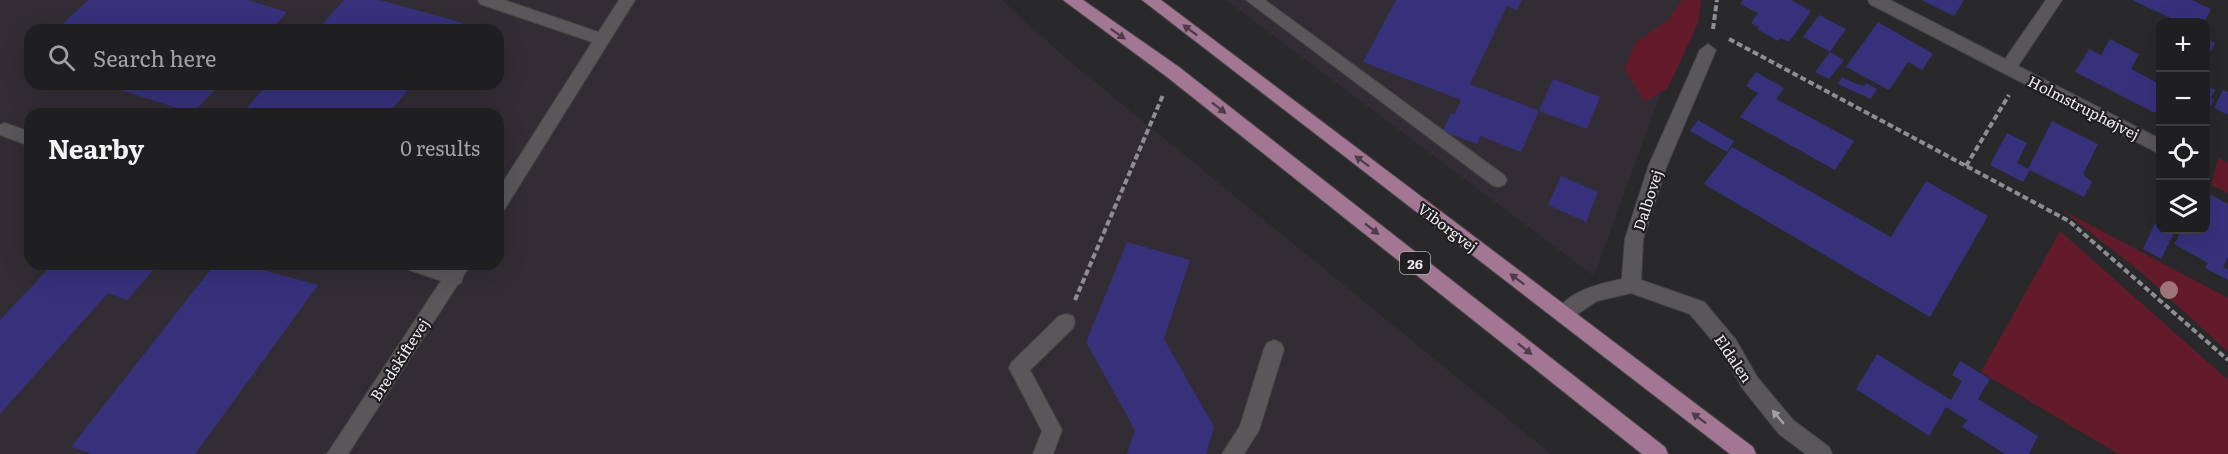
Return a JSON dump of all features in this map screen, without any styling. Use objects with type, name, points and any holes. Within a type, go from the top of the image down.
[{"type":"main road","name":"26","points":[[1071,0],[1173,72],[1658,454]]},
{"type":"main road","name":"Viborgvej","points":[[1150,0],[1746,454]]},
{"type":"street","points":[[486,0],[601,39]]},
{"type":"street","points":[[504,195],[627,0]]},
{"type":"street","points":[[1254,0],[1498,180]]},
{"type":"street","name":"Holmstruphøjvej","points":[[1876,0],[2156,145]]},
{"type":"street","points":[[2014,71],[2054,0]]},
{"type":"street","name":"Dalbovej","points":[[1631,285],[1634,239],[1654,175],[1708,50]]},
{"type":"street","points":[[5,130],[24,137]]},
{"type":"street","name":"Bredskiftevej","points":[[337,454],[458,270]]},
{"type":"street","points":[[1564,315],[1592,294],[1631,285]]},
{"type":"street","name":"Eldalen","points":[[1631,285],[1696,308],[1729,346],[1749,383],[1786,427],[1822,454]]},
{"type":"street","points":[[1043,454],[1052,430],[1019,368],[1066,322]]},
{"type":"street","points":[[1232,454],[1249,430],[1274,349]]},
{"type":"path","points":[[1717,0],[1713,30],[2069,221],[2228,360]]},
{"type":"path","points":[[1966,166],[2014,71]]},
{"type":"path","points":[[1066,322],[1173,72]]},
{"type":"shaded area","points":[[0,0],[1002,0],[1068,60],[1551,454],[0,454]]},
{"type":"shaded area","points":[[1226,0],[1689,0],[1685,27],[1594,276]]},
{"type":"shaded area","points":[[1682,0],[1701,0],[1698,23],[1668,88],[1645,102],[1624,69],[1636,42],[1668,20]]},
{"type":"shaded area","points":[[2218,158],[2228,163],[2228,193],[2211,185]]},
{"type":"shaded area","points":[[2062,210],[2228,298],[2228,352],[2143,274]]},
{"type":"shaded area","points":[[2060,231],[2228,380],[2228,454],[2118,454],[1981,372]]},
{"type":"building","points":[[88,0],[247,0],[287,12],[276,24],[63,24]]},
{"type":"building","points":[[344,0],[380,0],[463,23],[462,24],[322,24]]},
{"type":"building","points":[[1396,0],[1522,0],[1517,10],[1507,6],[1470,84],[1539,111],[1521,152],[1480,136],[1477,144],[1443,131],[1451,113],[1455,114],[1461,100],[1363,62]]},
{"type":"building","points":[[1743,0],[1791,0],[1811,11],[1789,42],[1780,38],[1778,41],[1751,23],[1758,13],[1740,4]]},
{"type":"building","points":[[1922,0],[1964,0],[1954,16]]},
{"type":"building","points":[[2132,0],[2192,0],[2211,9],[2206,18],[2170,18]]},
{"type":"building","points":[[1819,15],[1846,29],[1830,52],[1803,37]]},
{"type":"building","points":[[1878,22],[1933,54],[1922,70],[1908,62],[1889,90],[1846,67]]},
{"type":"building","points":[[2110,39],[2139,54],[2131,69],[2156,82],[2155,113],[2075,72],[2089,49],[2101,55]]},
{"type":"building","points":[[2210,41],[2215,43],[2210,52]]},
{"type":"building","points":[[1830,52],[1844,60],[1829,79],[1815,72]]},
{"type":"building","points":[[1756,72],[1784,88],[1776,99],[1854,141],[1835,170],[1740,117],[1758,93],[1746,86]]},
{"type":"building","points":[[1842,77],[1864,86],[1866,83],[1877,89],[1871,99],[1838,84]]},
{"type":"building","points":[[1553,79],[1600,97],[1587,129],[1539,111]]},
{"type":"building","points":[[2210,87],[2215,90],[2211,98],[2214,99],[2210,108]]},
{"type":"building","points":[[121,90],[214,90],[198,108],[177,108]]},
{"type":"building","points":[[263,90],[408,90],[393,108],[246,108]]},
{"type":"building","points":[[2223,90],[2228,92],[2228,115],[2214,108]]},
{"type":"building","points":[[1698,120],[1734,141],[1727,152],[1690,131]]},
{"type":"building","points":[[2052,121],[2098,144],[2083,174],[2092,182],[2084,197],[2030,170],[2023,182],[1990,165],[2007,133],[2027,143],[2017,163],[2028,169]]},
{"type":"building","points":[[1732,147],[1891,237],[1926,181],[1988,216],[1930,317],[1704,184]]},
{"type":"building","points":[[1561,176],[1598,192],[1586,222],[1548,205]]},
{"type":"building","points":[[2210,194],[2228,204],[2228,257],[2223,267],[2228,270],[2228,280],[2205,268],[2208,263],[2174,244],[2180,234],[2210,234]]},
{"type":"building","points":[[2155,223],[2156,234],[2174,234],[2161,259],[2143,249]]},
{"type":"building","points":[[1127,242],[1190,260],[1164,339],[1214,427],[1206,454],[1127,454],[1135,430],[1086,342]]},
{"type":"building","points":[[47,270],[154,270],[127,300],[108,293],[0,414],[0,320]]},
{"type":"building","points":[[210,270],[262,270],[318,285],[195,454],[93,454],[71,447]]},
{"type":"building","points":[[1877,354],[1951,400],[1962,381],[1952,375],[1960,361],[1990,379],[1978,399],[2038,436],[2029,454],[2005,454],[1962,427],[1967,420],[1946,407],[1929,436],[1856,389]]}]
